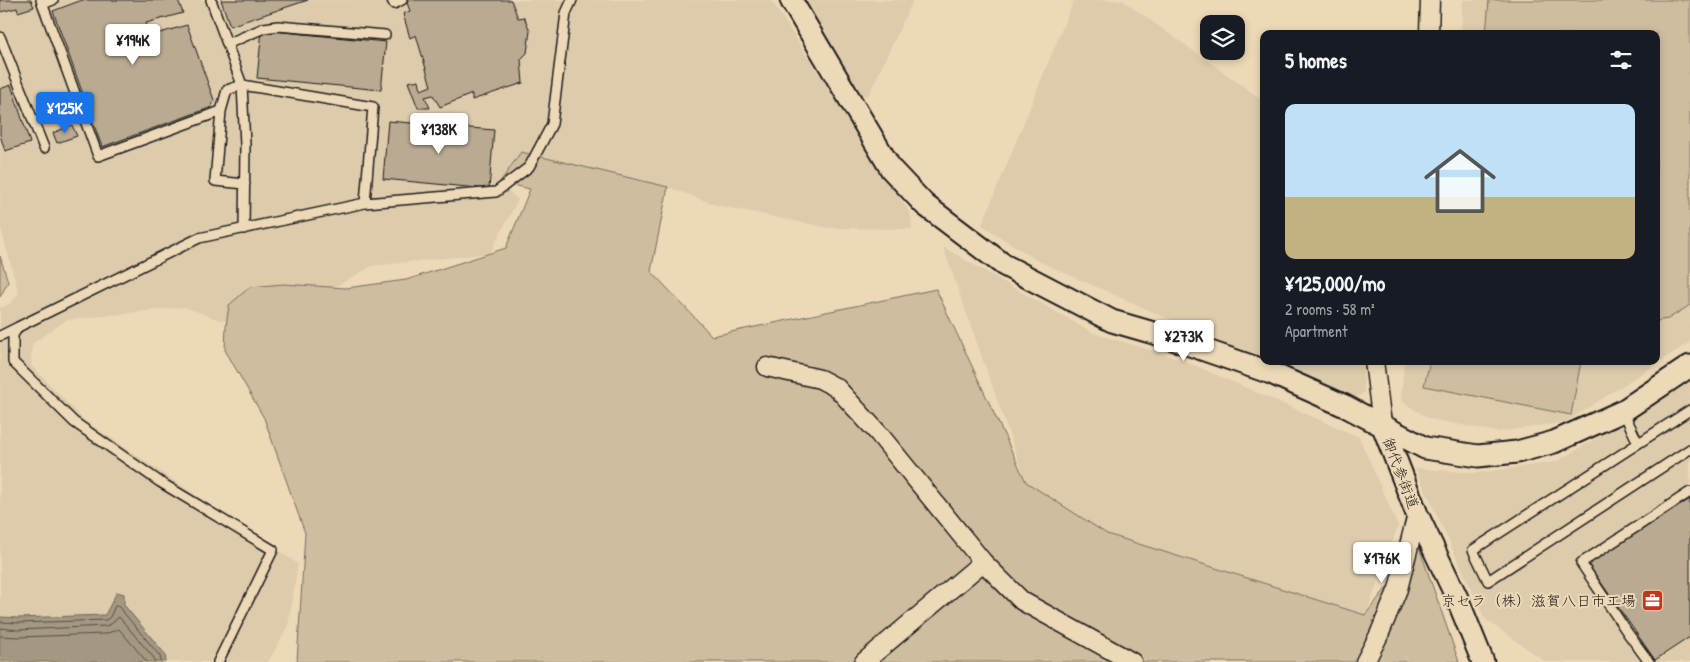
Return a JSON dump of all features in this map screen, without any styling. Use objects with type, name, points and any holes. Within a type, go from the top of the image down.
[{"type":"street","points":[[792,0],[891,169],[925,205],[1004,265],[1112,321],[1164,336],[1271,373],[1382,424],[1425,448],[1478,456],[1517,452],[1554,442],[1623,411],[1690,366]]},
{"type":"street","points":[[1428,30],[1430,0]]},
{"type":"street","name":"御代参街道","points":[[1375,365],[1382,424],[1417,514],[1457,598],[1483,662]]},
{"type":"street","points":[[767,367],[820,379],[837,388],[879,434],[983,562],[1022,601],[1132,662]]},
{"type":"street","points":[[1365,662],[1379,636],[1398,589],[1417,514]]},
{"type":"street","points":[[864,662],[983,562]]},
{"type":"lane","points":[[53,0],[42,2],[98,156],[221,111]]},
{"type":"lane","points":[[211,0],[242,86],[245,145],[244,229]]},
{"type":"lane","points":[[392,0],[394,4],[402,0]]},
{"type":"lane","points":[[0,336],[200,238],[365,203],[496,192],[529,167],[552,124],[566,13],[572,0]]},
{"type":"lane","points":[[227,44],[264,28],[278,26],[385,35]]},
{"type":"lane","points":[[0,37],[44,148]]},
{"type":"lane","points":[[245,184],[215,181],[221,111],[228,90],[242,86],[373,106],[365,203]]},
{"type":"lane","points":[[18,327],[13,335],[13,362],[74,422],[160,482],[273,550],[218,662]]},
{"type":"lane","points":[[1690,410],[1473,550],[1488,581],[1690,448]]},
{"type":"lane","points":[[1623,411],[1638,443]]},
{"type":"lane","points":[[1649,662],[1581,563],[1690,492]]},
{"type":"shaded area","points":[[0,0],[771,0],[911,215],[912,229],[829,228],[716,205],[668,187],[500,182],[518,200],[490,253],[372,266],[260,329],[217,319],[185,307],[66,320],[32,344],[31,365],[84,420],[298,564],[288,626],[268,662],[0,662],[0,308],[8,305],[19,294],[0,225]]},
{"type":"shaded area","points":[[807,0],[913,0],[868,96],[861,95],[803,8]]},
{"type":"shaded area","points":[[1077,0],[1122,0],[1200,55],[1200,60],[1206,60],[1260,98],[1260,359],[1038,261],[982,225],[1073,2]]},
{"type":"shaded area","points":[[1463,0],[1690,0],[1690,342],[1660,361],[1660,30],[1461,30]]},
{"type":"shaded area","points":[[1489,0],[1690,0],[1690,305],[1668,319],[1660,320],[1660,30],[1486,30]]},
{"type":"shaded area","points":[[521,152],[668,187],[651,271],[712,336],[936,289],[1026,482],[1107,534],[1365,615],[1419,547],[1459,662],[297,662],[305,533],[264,418],[225,350],[229,305],[250,287],[283,284],[346,288],[406,280],[506,248],[530,189],[500,182]]},
{"type":"shaded area","points":[[943,247],[1093,333],[1180,359],[1359,437],[1398,526],[1366,615],[1107,534],[1026,482]]},
{"type":"shaded area","points":[[0,256],[8,282],[0,297]]},
{"type":"shaded area","points":[[1274,365],[1363,365],[1364,393],[1353,400]]},
{"type":"shaded area","points":[[1404,365],[1654,365],[1566,422],[1498,432],[1430,419],[1401,401]]},
{"type":"shaded area","points":[[1429,365],[1580,365],[1571,415],[1424,386]]},
{"type":"shaded area","points":[[1690,380],[1690,662],[1546,662],[1485,619],[1415,468],[1476,473],[1556,462],[1650,407]]},
{"type":"water","points":[[117,592],[124,594],[124,605],[165,654],[166,662],[0,662],[0,617],[105,615]]},
{"type":"building","points":[[0,0],[31,0],[34,7],[18,12],[17,8],[0,12]]},
{"type":"building","points":[[82,0],[178,0],[183,13],[146,23],[150,36],[187,25],[214,100],[212,107],[102,147],[53,11]]},
{"type":"building","points":[[221,0],[308,0],[230,26]]},
{"type":"building","points":[[406,0],[511,0],[518,18],[524,17],[530,31],[527,53],[521,59],[523,83],[472,100],[472,94],[440,107],[433,95],[425,97],[430,108],[418,108],[408,82],[419,80],[421,90],[431,86],[416,35],[410,38],[403,14],[410,11]]},
{"type":"building","points":[[262,30],[386,42],[381,90],[257,78]]},
{"type":"building","points":[[11,85],[30,143],[5,151],[0,135],[0,89]]},
{"type":"building","points":[[388,121],[494,130],[489,189],[383,179]]},
{"type":"building","points":[[72,125],[77,136],[57,143],[53,133]]},
{"type":"building","name":"京セラ（株）滋賀八日市工場","points":[[1690,499],[1690,637],[1655,660],[1588,564]]},
{"type":"place","name":"京セラ（株）滋賀八日市工場","points":[[1652,600]]}]
